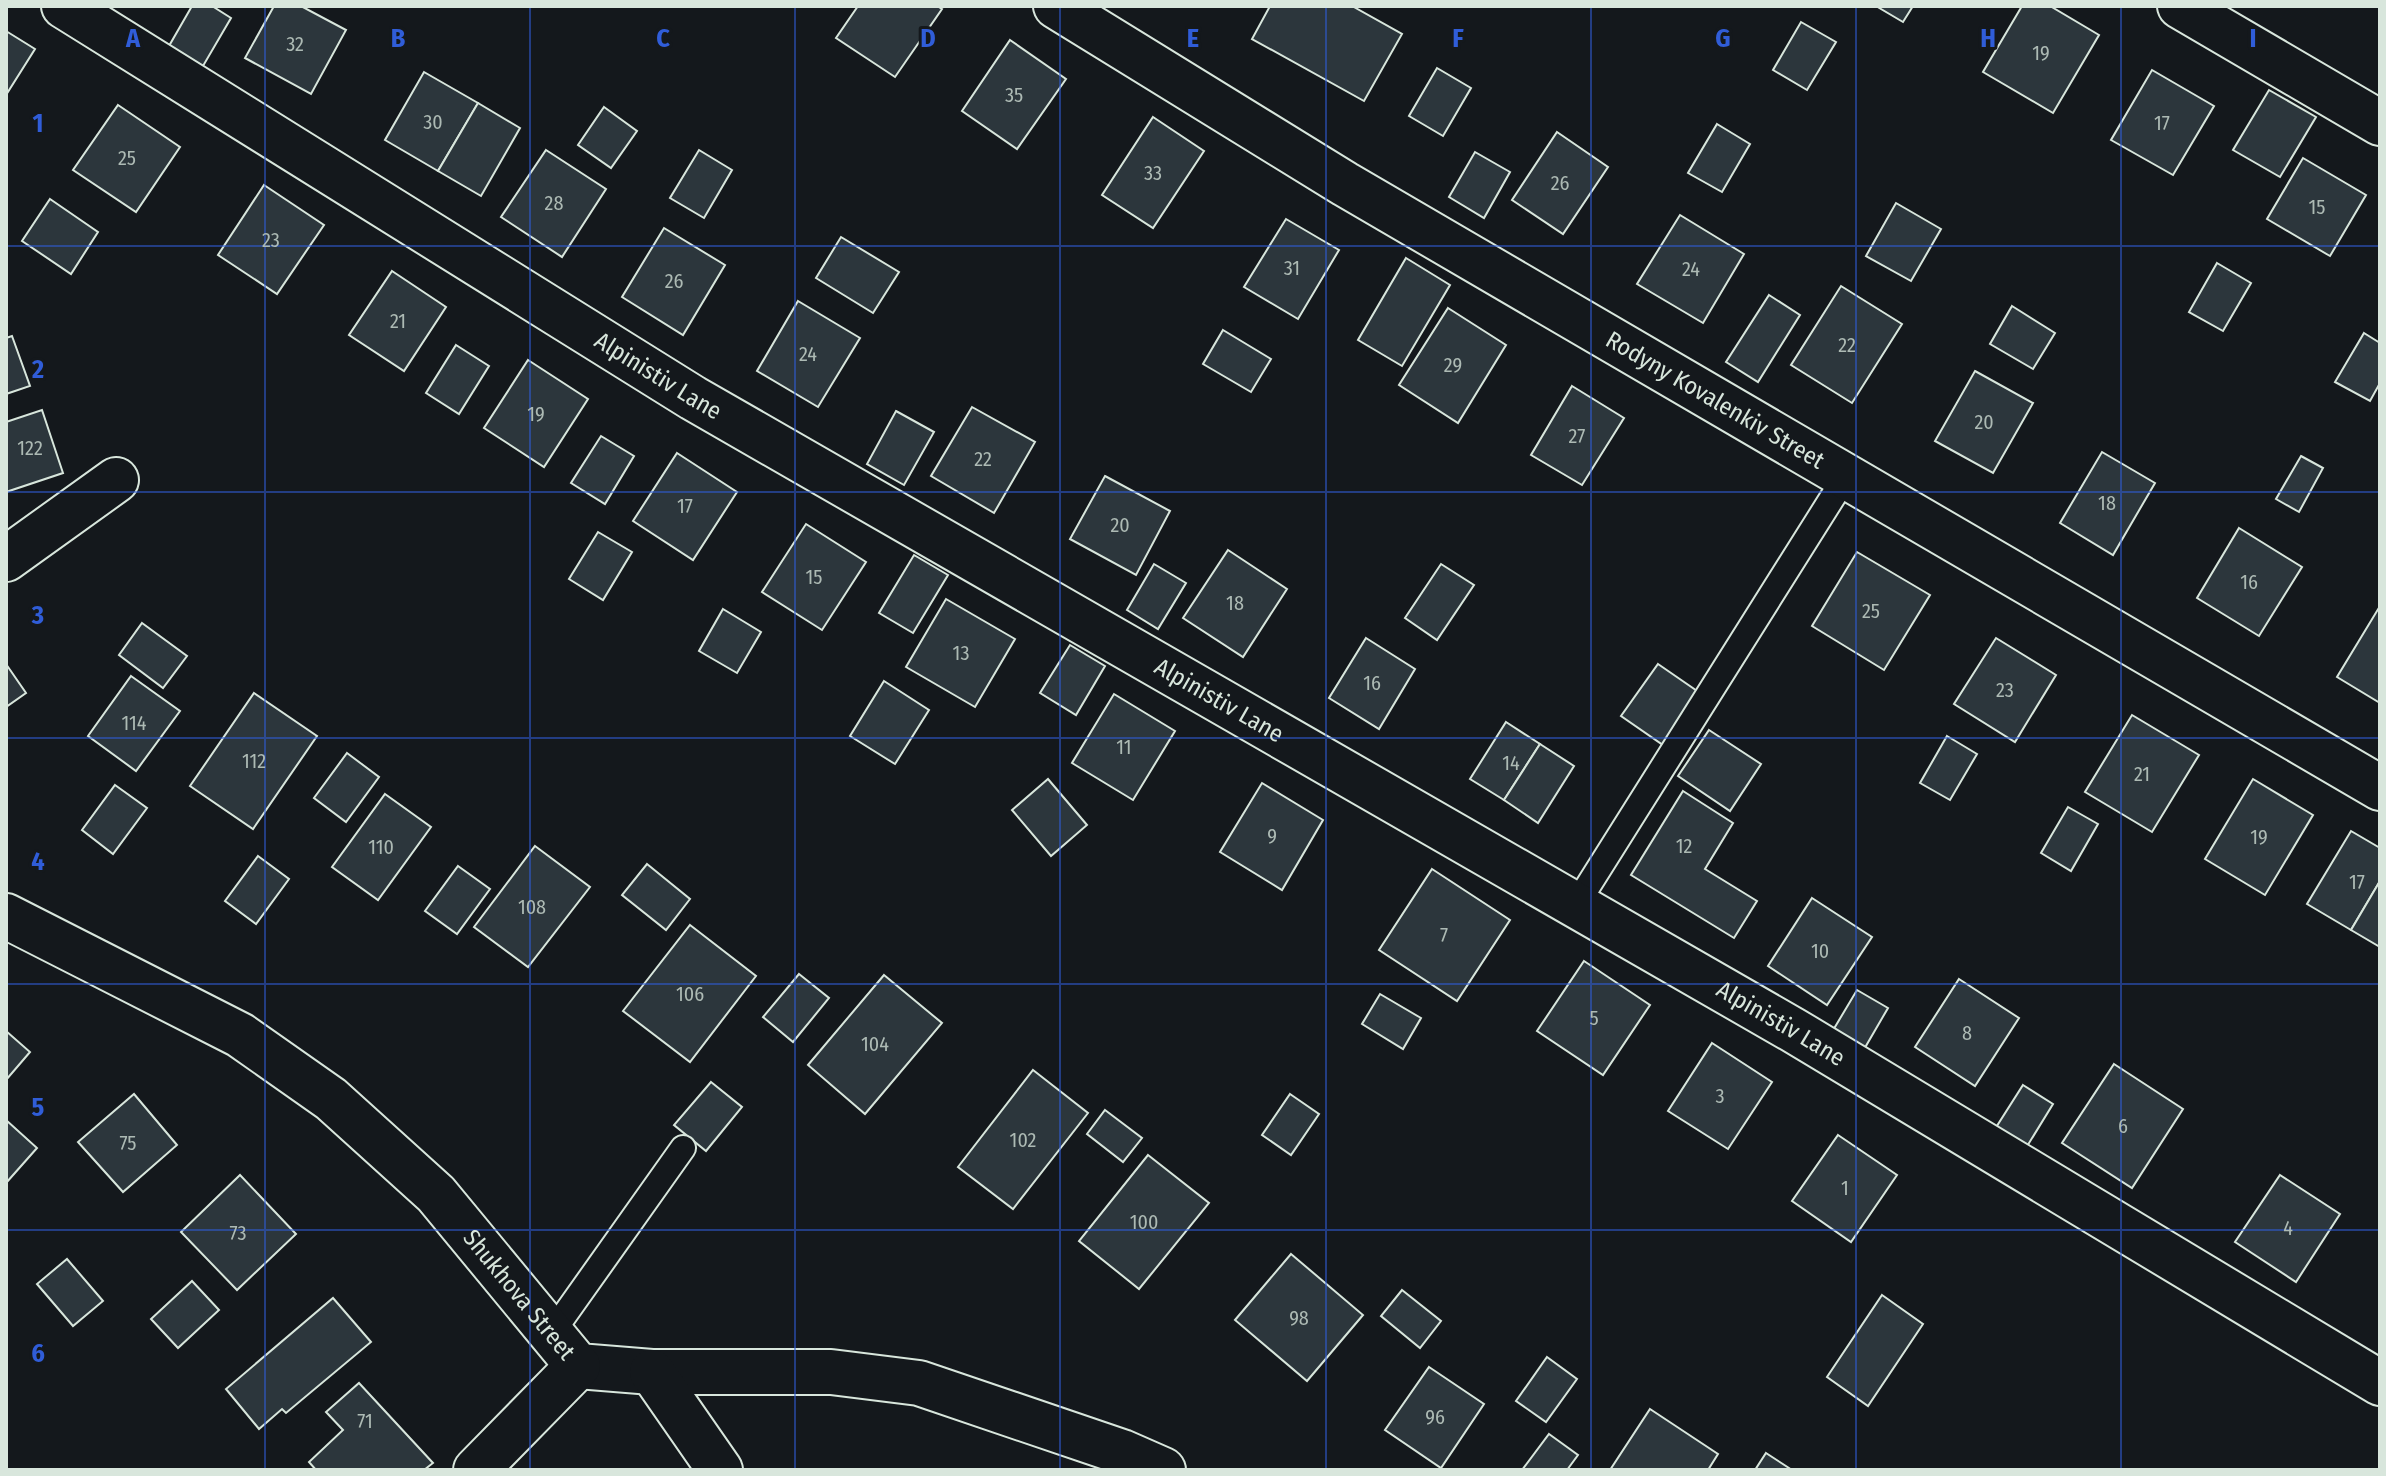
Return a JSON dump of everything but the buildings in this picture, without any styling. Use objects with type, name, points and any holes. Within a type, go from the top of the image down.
[{"type":"street","name":"Alpinistiv Lane","points":[[64,6],[693,398],[1793,1030],[2380,1383]]},
{"type":"street","name":"Rodyny Kovalenkiv Street","points":[[1056,6],[1345,184],[2380,788]]},
{"type":"street","points":[[2180,6],[2380,123]]},
{"type":"street","points":[[6,559],[116,480]]},
{"type":"street","name":"Shukhova Street","points":[[6,916],[240,1035],[331,1099],[436,1194],[564,1350],[652,1372],[831,1372],[919,1383],[1122,1452],[1163,1470]]},
{"type":"street","points":[[476,1470],[564,1350]]},
{"type":"street","points":[[652,1372],[720,1470]]},
{"type":"lane","points":[[1576,905],[1846,476]]},
{"type":"lane","points":[[564,1350],[683,1148]]}]
